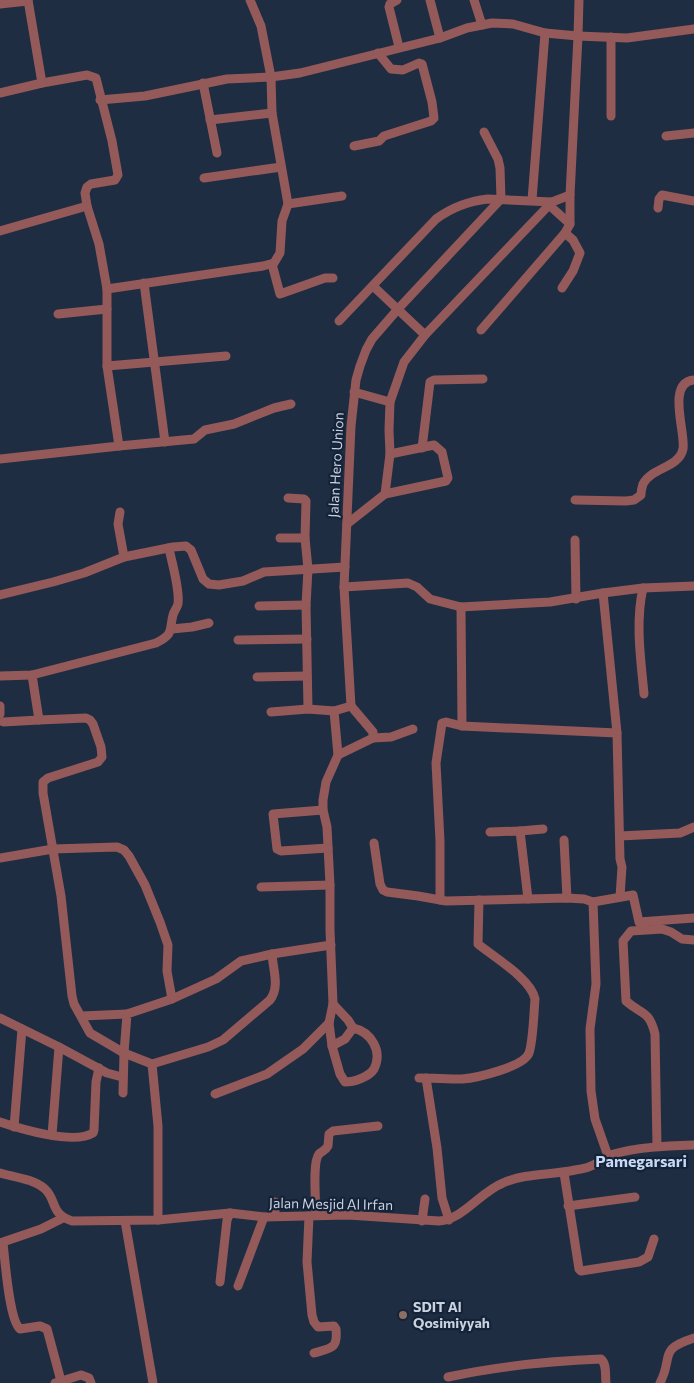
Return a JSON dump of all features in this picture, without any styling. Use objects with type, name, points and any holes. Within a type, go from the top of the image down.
[{"type":"street","points":[[0,4],[28,0],[42,83]]},
{"type":"street","points":[[107,289],[272,264],[280,253],[282,221],[288,204],[272,114],[271,76],[262,26],[250,0]]},
{"type":"street","points":[[397,0],[390,4],[389,7],[399,47]]},
{"type":"street","points":[[430,0],[440,38]]},
{"type":"street","points":[[474,0],[482,25]]},
{"type":"street","points":[[481,330],[565,233],[570,224],[579,0]]},
{"type":"street","points":[[100,100],[145,96],[240,77],[271,76],[329,67],[482,25],[503,22],[545,33],[578,36],[640,37],[694,29]]},
{"type":"street","points":[[532,200],[545,33]]},
{"type":"street","points":[[611,37],[611,116]]},
{"type":"street","points":[[354,146],[379,141],[384,136],[432,121],[434,118],[432,102],[422,64],[419,63],[412,68],[397,71],[391,69],[378,53]]},
{"type":"street","points":[[0,93],[42,83],[91,76],[96,78],[100,100],[112,141],[118,175],[115,180],[91,184],[87,187],[85,193],[99,244],[107,289],[107,366],[119,446]]},
{"type":"street","points":[[203,83],[216,153]]},
{"type":"street","points":[[210,120],[272,114]]},
{"type":"street","points":[[484,132],[498,159],[501,199]]},
{"type":"street","points":[[666,136],[694,133]]},
{"type":"street","points":[[204,178],[280,167]]},
{"type":"street","points":[[385,494],[390,454],[390,402],[404,362],[426,335],[551,203],[570,195]]},
{"type":"street","points":[[658,208],[659,199],[662,195],[694,201]]},
{"type":"street","points":[[288,204],[342,196]]},
{"type":"street","points":[[339,321],[436,219],[462,205],[479,200],[501,199],[551,203],[570,224]]},
{"type":"street","name":"Jalan Hero Union","points":[[351,706],[344,588],[349,464],[354,392],[358,373],[372,339],[501,199]]},
{"type":"street","points":[[0,231],[88,206]]},
{"type":"street","points":[[562,288],[580,252],[573,240],[565,233]]},
{"type":"street","points":[[272,264],[280,294],[325,278],[332,278]]},
{"type":"street","points":[[144,283],[156,362],[165,442]]},
{"type":"street","points":[[373,286],[426,335]]},
{"type":"street","points":[[58,314],[107,309]]},
{"type":"street","points":[[107,366],[226,356]]},
{"type":"street","points":[[422,448],[430,382],[434,380],[484,379]]},
{"type":"street","points":[[575,500],[592,502],[634,500],[641,495],[644,483],[656,471],[677,461],[681,456],[683,447],[680,421],[680,389],[685,383],[694,380]]},
{"type":"street","points":[[354,392],[390,402]]},
{"type":"street","points":[[0,459],[194,439],[204,430],[234,424],[274,408],[291,404]]},
{"type":"street","points":[[347,524],[385,494],[446,481],[448,478],[442,452],[434,446],[390,454]]},
{"type":"street","points":[[288,498],[304,499],[306,501],[308,709]]},
{"type":"street","points":[[120,512],[118,524],[124,557]]},
{"type":"street","points":[[280,538],[305,538]]},
{"type":"street","points":[[575,540],[576,599]]},
{"type":"street","points":[[0,595],[84,573],[124,557],[186,546],[192,550],[203,579],[209,584],[219,586],[243,581],[264,572],[345,567]]},
{"type":"street","points":[[0,676],[32,675],[156,643],[163,639],[172,629],[172,617],[178,605],[178,594],[170,548]]},
{"type":"street","points":[[344,588],[408,583],[417,587],[430,599],[461,608],[550,602],[576,599],[603,592],[643,588],[694,586]]},
{"type":"street","points":[[643,588],[639,615],[639,640],[644,694]]},
{"type":"street","points":[[603,592],[617,733],[620,860],[622,867],[620,896]]},
{"type":"street","points":[[259,606],[306,605]]},
{"type":"street","points":[[461,608],[462,726]]},
{"type":"street","points":[[172,629],[209,623]]},
{"type":"street","points":[[238,640],[307,639]]},
{"type":"street","points":[[32,675],[39,720]]},
{"type":"street","points":[[257,677],[307,676]]},
{"type":"street","points":[[0,706],[1,718],[39,720],[86,718],[93,724],[101,747],[102,757],[98,762],[48,778],[43,782],[61,896],[72,996],[77,1010],[90,1033],[124,1053],[152,1064],[208,1047],[223,1040],[270,1000],[276,986],[272,954]]},
{"type":"street","points":[[272,712],[308,709],[334,711],[351,706],[373,732],[373,738]]},
{"type":"street","points":[[333,1004],[353,1028],[363,1031],[375,1046],[374,1069],[365,1076],[345,1082],[340,1074],[332,1046],[329,1022],[333,1004],[330,885],[323,790],[338,755],[334,711]]},
{"type":"street","points":[[440,900],[440,842],[436,764],[442,723],[446,722],[462,726],[617,733]]},
{"type":"street","points":[[338,755],[373,738],[384,738],[413,729]]},
{"type":"street","points":[[323,810],[273,814],[276,849],[281,851],[328,848]]},
{"type":"street","points":[[620,836],[680,832],[694,827]]},
{"type":"street","points":[[490,832],[543,829]]},
{"type":"street","points":[[520,831],[528,899]]},
{"type":"street","points":[[564,840],[567,898]]},
{"type":"street","points":[[374,843],[380,884],[383,890],[387,892],[440,900],[567,898],[584,899],[593,902],[620,896],[635,896],[639,922],[694,918]]},
{"type":"street","points":[[0,858],[53,849],[117,847],[126,852],[145,884],[168,945],[167,971],[172,999]]},
{"type":"street","points":[[260,887],[330,885]]},
{"type":"street","points":[[479,900],[478,944],[523,980],[534,994],[530,1053],[521,1062],[502,1070],[474,1077],[463,1079],[422,1078],[437,1148],[442,1198],[449,1220],[481,1196],[502,1183],[515,1179],[564,1173],[590,1166],[608,1156],[656,1146],[694,1145]]},
{"type":"street","points":[[593,902],[596,984],[590,1038],[591,1091],[596,1118],[608,1156]]},
{"type":"street","points":[[656,1146],[655,1034],[651,1021],[645,1012],[633,1007],[626,1001],[623,941],[631,931],[662,929],[682,939],[694,940]]},
{"type":"street","points":[[82,1016],[127,1014],[172,999],[216,978],[240,962],[272,954],[331,945]]},
{"type":"street","points":[[123,1093],[122,1077],[127,1014]]},
{"type":"street","points":[[0,1018],[107,1073],[122,1077]]},
{"type":"street","points":[[216,1094],[267,1074],[303,1049],[329,1022]]},
{"type":"street","points":[[332,1046],[345,1039],[353,1028]]},
{"type":"street","points":[[14,1127],[22,1029]]},
{"type":"street","points":[[52,1135],[59,1047]]},
{"type":"street","points":[[152,1064],[158,1126],[158,1220]]},
{"type":"street","points":[[0,1122],[52,1135],[80,1138],[93,1133],[99,1068]]},
{"type":"street","points":[[314,1353],[335,1345],[337,1336],[334,1326],[318,1327],[312,1315],[307,1262],[318,1155],[328,1146],[330,1132],[378,1126]]},
{"type":"street","points":[[0,1173],[36,1183],[46,1190],[63,1218],[41,1229],[1,1243],[14,1322],[20,1329],[40,1326],[47,1329],[58,1382],[81,1375],[89,1378],[91,1383]]},
{"type":"street","points":[[564,1173],[578,1267],[581,1271],[640,1262],[648,1257],[654,1239]]},
{"type":"street","points":[[568,1206],[635,1197]]},
{"type":"street","points":[[422,1221],[425,1199]]},
{"type":"street","points":[[275,1216],[276,1202]]},
{"type":"street","points":[[220,1282],[227,1220],[230,1213]]},
{"type":"street","name":"Jalan Mesjid Al Irfan","points":[[63,1218],[72,1221],[125,1221],[158,1220],[230,1213],[264,1217],[348,1215],[422,1221],[449,1220]]},
{"type":"street","points":[[238,1286],[264,1217]]},
{"type":"street","points":[[125,1221],[153,1383]]},
{"type":"street","points":[[660,1383],[669,1351],[677,1344],[694,1338]]},
{"type":"street","points":[[448,1377],[488,1368],[512,1367],[542,1362],[601,1359],[605,1367],[606,1383]]},
{"type":"place","name":"SDIT Al Qosimiyyah","points":[[403,1315]]},
{"type":"district","name":"Pamegarsari","points":[[641,1161]]}]
